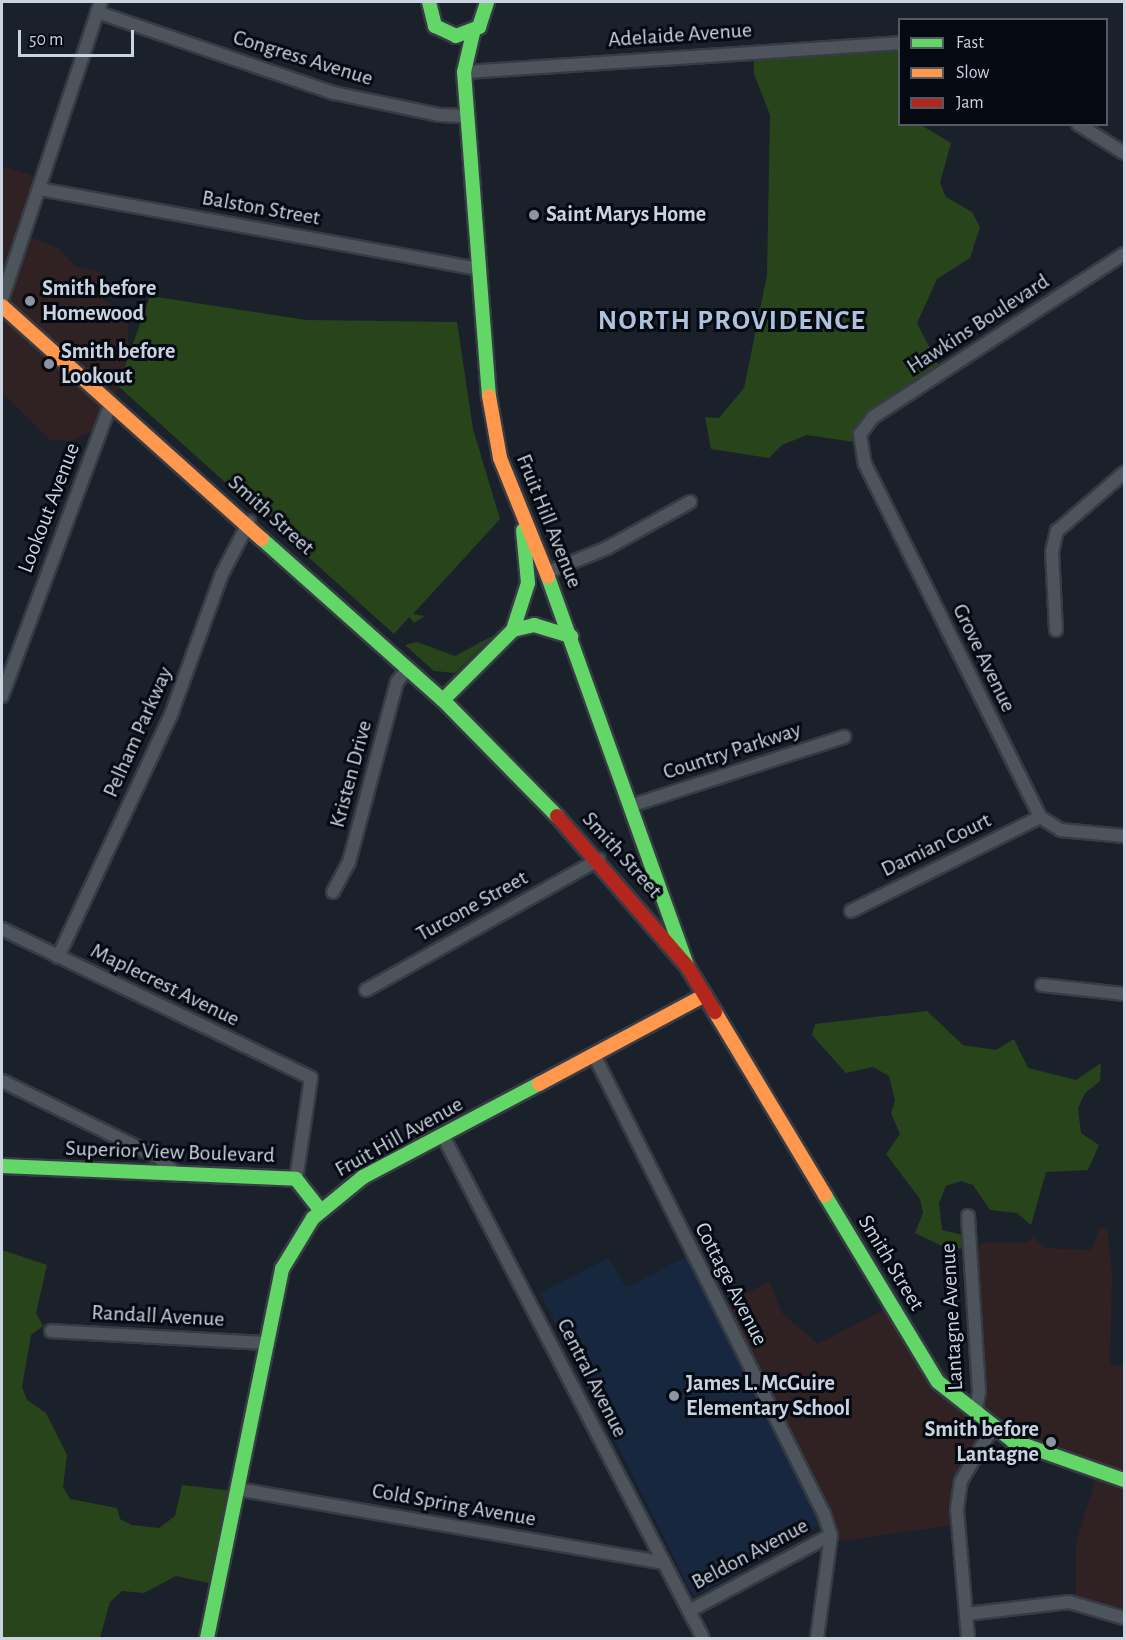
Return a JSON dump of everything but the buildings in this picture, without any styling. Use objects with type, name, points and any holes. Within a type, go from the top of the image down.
[{"type":"main road","points":[[412,2],[448,35],[473,33],[502,2]]},
{"type":"main road","points":[[429,2],[430,19]]},
{"type":"main road","points":[[484,20],[486,2]]},
{"type":"main road","name":"Fruit Hill Avenue","points":[[473,33],[464,72],[475,268],[491,419],[522,521],[548,572],[572,636],[633,805],[687,966]]},
{"type":"main road","name":"Fruit Hill Avenue","points":[[448,35],[464,72]]},
{"type":"main road","name":"Smith Street","points":[[2,306],[111,404],[249,522],[443,700],[599,859],[687,966],[929,1368],[992,1429],[1034,1450],[1125,1480]]},
{"type":"main road","points":[[443,700],[513,630],[528,583],[522,521]]},
{"type":"main road","points":[[513,630],[534,625],[572,636]]},
{"type":"main road","name":"Fruit Hill Avenue","points":[[207,1638],[263,1343],[282,1269],[320,1210],[357,1181],[705,995]]},
{"type":"main road","name":"Superior View Boulevard","points":[[2,1166],[173,1171],[296,1179],[320,1210]]},
{"type":"street","name":"Congress Avenue","points":[[99,7],[334,93],[468,116]]},
{"type":"street","points":[[2,298],[99,7]]},
{"type":"street","name":"Adelaide Avenue","points":[[464,72],[898,43]]},
{"type":"street","points":[[1081,126],[1125,153]]},
{"type":"street","name":"Balston Street","points":[[39,189],[475,268]]},
{"type":"street","name":"Hawkins Boulevard","points":[[860,434],[873,417],[1125,254]]},
{"type":"street","name":"Lookout Avenue","points":[[2,696],[111,404]]},
{"type":"street","name":"Grove Avenue","points":[[860,434],[865,464],[1040,817]]},
{"type":"street","points":[[1056,630],[1054,540],[1075,512],[1125,473]]},
{"type":"street","points":[[548,572],[608,548],[690,502]]},
{"type":"street","name":"Pelham Parkway","points":[[58,957],[172,712],[222,574],[249,522]]},
{"type":"street","name":"Kristen Drive","points":[[333,892],[349,862],[397,682],[408,668]]},
{"type":"street","name":"Country Parkway","points":[[633,805],[844,738]]},
{"type":"street","points":[[1040,817],[1061,830],[1125,836]]},
{"type":"street","name":"Damian Court","points":[[850,910],[1040,817]]},
{"type":"street","name":"Turcone Street","points":[[366,990],[599,859]]},
{"type":"street","name":"Maplecrest Avenue","points":[[2,929],[311,1078],[296,1179]]},
{"type":"street","points":[[1042,985],[1125,994]]},
{"type":"street","name":"Cottage Avenue","points":[[594,1055],[808,1479],[831,1535]]},
{"type":"street","points":[[2,1081],[158,1157],[173,1171]]},
{"type":"street","name":"Central Avenue","points":[[443,1136],[703,1638]]},
{"type":"street","name":"Lantagne Avenue","points":[[968,1216],[979,1392],[975,1415]]},
{"type":"street","name":"Randall Avenue","points":[[51,1331],[263,1343]]},
{"type":"street","points":[[968,1638],[959,1493],[992,1429]]},
{"type":"street","name":"Cold Spring Avenue","points":[[237,1489],[664,1563]]},
{"type":"street","points":[[817,1638],[831,1535]]},
{"type":"street","name":"Beldon Avenue","points":[[689,1611],[831,1535]]},
{"type":"street","points":[[966,1614],[1069,1602],[1125,1618]]},
{"type":"shaded area","points":[[2,166],[41,178],[28,236],[58,248],[75,266],[102,273],[101,297],[129,318],[128,342],[137,355],[137,366],[112,397],[104,426],[70,441],[50,440],[2,393]]},
{"type":"shaded area","points":[[1100,1227],[1107,1228],[1112,1272],[1110,1366],[1124,1366],[1124,1615],[1076,1600],[1076,1543],[1098,1471],[999,1427],[966,1475],[959,1524],[836,1542],[725,1305],[770,1281],[781,1312],[818,1344],[891,1306],[979,1412],[971,1253],[983,1243],[1028,1243],[1032,1236],[1046,1248],[1091,1250]]},
{"type":"shaded area","name":"James L. McGuire Elementary School","points":[[686,1257],[820,1525],[694,1597],[540,1293],[609,1258],[626,1288]]},
{"type":"green space","points":[[898,35],[898,126],[923,126],[951,143],[940,183],[946,197],[972,212],[980,227],[970,258],[937,279],[917,323],[940,368],[869,417],[861,443],[807,435],[782,445],[769,458],[711,449],[705,417],[719,418],[744,388],[767,275],[770,115],[754,74],[753,45]]},
{"type":"green space","points":[[150,296],[306,320],[457,322],[473,429],[500,519],[413,614],[425,616],[414,623],[409,617],[394,634],[118,386]]},
{"type":"green space","points":[[494,635],[455,673],[434,671],[405,645],[417,642],[455,656]]},
{"type":"green space","points":[[927,1011],[963,1045],[996,1050],[1014,1039],[1028,1068],[1076,1080],[1101,1063],[1100,1081],[1085,1093],[1078,1108],[1081,1133],[1099,1145],[1088,1170],[1046,1172],[1031,1225],[1017,1213],[990,1210],[973,1185],[961,1181],[946,1186],[939,1203],[942,1230],[963,1235],[970,1250],[942,1246],[915,1233],[923,1213],[920,1199],[886,1154],[900,1134],[891,1113],[895,1101],[889,1076],[873,1067],[846,1073],[812,1035],[815,1024]]},
{"type":"green space","points":[[2,1250],[47,1265],[36,1313],[43,1326],[31,1335],[22,1387],[27,1400],[46,1413],[67,1455],[63,1487],[70,1499],[117,1508],[120,1519],[132,1525],[159,1528],[175,1516],[182,1485],[235,1491],[218,1585],[176,1576],[144,1593],[122,1591],[110,1602],[100,1638],[2,1638]]},
{"type":"traffic: fast","points":[[429,2],[435,26],[456,36],[479,27],[487,2]]},
{"type":"traffic: fast","points":[[473,33],[464,72],[489,396]]},
{"type":"traffic: fast","points":[[513,630],[528,583],[523,530]]},
{"type":"traffic: fast","points":[[262,539],[443,700],[557,816]]},
{"type":"traffic: fast","points":[[548,577],[687,965]]},
{"type":"traffic: fast","points":[[443,700],[513,630],[534,625],[571,636]]},
{"type":"traffic: fast","points":[[207,1638],[282,1269],[313,1218],[363,1177],[539,1084]]},
{"type":"traffic: fast","points":[[2,1166],[296,1179],[320,1210]]},
{"type":"traffic: fast","points":[[825,1195],[938,1382],[1013,1441],[1124,1480]]},
{"type":"traffic: slow","points":[[2,306],[262,539]]},
{"type":"traffic: slow","points":[[489,396],[500,458],[548,577]]},
{"type":"traffic: slow","points":[[539,1084],[705,995]]},
{"type":"traffic: slow","points":[[715,1012],[825,1195]]},
{"type":"traffic: jam","points":[[557,816],[687,966],[715,1012]]},
{"type":"place","name":"Saint Marys Home","points":[[534,215]]},
{"type":"place","name":"Smith before Homewood","points":[[30,301]]},
{"type":"place","name":"Smith before Lookout","points":[[49,364]]},
{"type":"place","name":"James L. McGuire Elementary School","points":[[674,1396]]},
{"type":"place","name":"Smith before Lantagne","points":[[1051,1442]]},
{"type":"district","name":"NORTH PROVIDENCE","points":[[732,321]]}]
